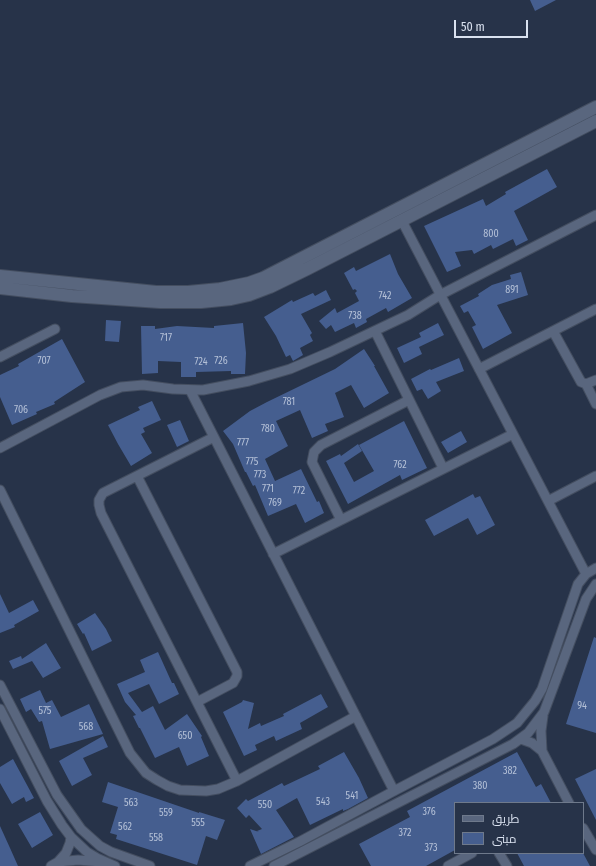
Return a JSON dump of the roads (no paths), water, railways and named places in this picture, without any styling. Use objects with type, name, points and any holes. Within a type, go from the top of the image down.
[{"type":"street","points":[[0,288],[72,296],[153,302],[201,302],[230,299],[249,295],[270,287],[304,264],[596,107]]},
{"type":"street","points":[[0,276],[140,291],[194,292],[220,290],[249,283],[304,264],[402,221],[596,121]]},
{"type":"street","points":[[0,448],[110,390],[143,385],[190,390],[216,388],[267,376],[310,361],[408,315],[440,295],[596,215]]},
{"type":"street","points":[[402,221],[586,574]]},
{"type":"street","points":[[479,369],[596,309]]},
{"type":"street","points":[[0,357],[55,329]]},
{"type":"street","points":[[375,331],[443,468]]},
{"type":"street","points":[[553,331],[580,380],[586,384],[596,404]]},
{"type":"street","points":[[586,384],[596,380]]},
{"type":"street","points":[[190,390],[394,791]]},
{"type":"street","points":[[341,520],[314,467],[312,457],[314,452],[322,445],[409,400]]},
{"type":"street","points":[[273,554],[513,434]]},
{"type":"street","points":[[214,437],[103,493],[99,500],[99,509],[237,781]]},
{"type":"street","points":[[136,476],[237,672],[237,676],[233,683],[197,702]]},
{"type":"street","points":[[548,501],[596,476]]},
{"type":"street","points":[[0,490],[130,753],[137,764],[146,773],[157,780],[180,790],[193,792],[218,789],[237,781],[356,716]]},
{"type":"street","points":[[250,866],[300,842],[394,791],[494,740],[517,723],[535,701],[542,689],[575,590],[586,574],[596,568]]},
{"type":"street","points":[[542,751],[541,731],[544,712],[586,599],[596,584]]},
{"type":"street","points":[[553,657],[563,662]]},
{"type":"street","points":[[0,685],[57,795],[81,829],[100,846],[111,852],[150,866]]},
{"type":"street","points":[[0,709],[47,801],[71,837],[88,852],[111,865]]},
{"type":"street","points":[[274,866],[521,739],[534,727],[544,712]]},
{"type":"street","points":[[521,739],[532,743],[542,751],[568,802]]},
{"type":"street","points":[[584,830],[596,850]]},
{"type":"street","points":[[55,864],[63,858],[69,848],[71,837]]},
{"type":"street","points":[[300,842],[304,851]]},
{"type":"street","points":[[448,866],[470,854]]},
{"type":"street","points":[[500,854],[507,866]]},
{"type":"street","points":[[55,864],[88,860],[111,865]]}]
